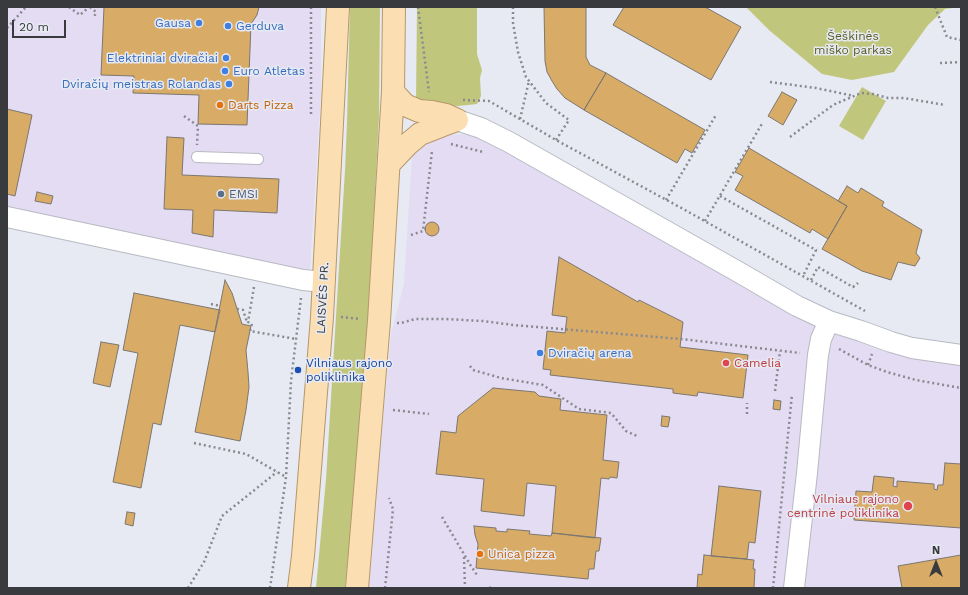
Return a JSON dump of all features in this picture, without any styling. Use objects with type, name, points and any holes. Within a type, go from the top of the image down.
[{"type":"main road","name":"LAISVĖS PR.","points":[[299,588],[303,556],[322,317],[338,7]]},
{"type":"main road","points":[[357,588],[379,321],[389,164],[393,92],[394,7]]},
{"type":"main road","points":[[393,92],[405,105],[419,111],[446,115],[458,110]]},
{"type":"main road","points":[[389,164],[420,134],[443,125],[458,110]]},
{"type":"street","points":[[458,110],[481,128],[502,138],[797,306],[829,321],[861,330],[891,342],[912,348],[961,355]]},
{"type":"street","points":[[7,216],[303,280],[324,282]]},
{"type":"street","points":[[794,588],[820,347],[829,321]]},
{"type":"lane","points":[[197,157],[258,159]]},
{"type":"path","points":[[7,28],[26,7]]},
{"type":"path","points":[[69,7],[80,15],[89,7],[96,12],[94,18]]},
{"type":"path","points":[[513,7],[513,23],[518,52],[526,77],[546,103],[569,120],[556,140]]},
{"type":"path","points":[[935,7],[947,37],[961,40]]},
{"type":"path","points":[[940,62],[961,62]]},
{"type":"path","points":[[520,120],[529,80]]},
{"type":"path","points":[[770,82],[816,88],[855,96]]},
{"type":"path","points":[[790,137],[833,105],[861,93],[946,105]]},
{"type":"path","points":[[458,110],[489,101],[520,120],[871,314]]},
{"type":"path","points":[[666,200],[716,115]]},
{"type":"path","points":[[184,116],[198,126],[197,157]]},
{"type":"path","points":[[705,221],[763,122]]},
{"type":"path","points":[[720,196],[816,250],[802,276]]},
{"type":"path","points":[[811,280],[818,267],[853,287],[858,283]]},
{"type":"path","points":[[248,322],[256,281]]},
{"type":"path","points":[[212,304],[220,306]]},
{"type":"path","points":[[238,309],[243,310],[248,322],[252,324],[250,331],[296,339]]},
{"type":"path","points":[[337,316],[363,319]]},
{"type":"path","points":[[394,322],[401,323],[415,319],[483,321],[680,339],[780,351],[820,347],[887,372],[916,380],[961,388]]},
{"type":"path","points":[[775,391],[780,351]]},
{"type":"path","points":[[470,366],[473,370],[501,378],[543,385],[579,409],[611,413],[626,431],[637,436]]},
{"type":"path","points":[[773,588],[792,394]]},
{"type":"path","points":[[747,403],[747,414]]},
{"type":"path","points":[[393,410],[429,414]]},
{"type":"path","points":[[194,443],[246,454],[286,477]]},
{"type":"path","points":[[188,588],[204,562],[222,516],[277,472]]},
{"type":"path","points":[[385,588],[393,509],[390,498]]},
{"type":"path","points":[[442,517],[464,556],[477,575]]},
{"type":"path","points":[[464,556],[465,588]]},
{"type":"shaded area","points":[[7,7],[321,7],[321,94],[310,270],[280,265],[7,207]]},
{"type":"shaded area","points":[[463,134],[496,144],[816,325],[882,351],[915,358],[961,364],[961,588],[367,588],[391,334],[404,284],[412,155],[419,144],[443,135]]},
{"type":"green space","points":[[350,7],[380,7],[379,116],[369,310],[362,417],[345,588],[316,588],[326,479],[345,170]]},
{"type":"green space","points":[[417,7],[477,7],[477,54],[482,70],[480,78],[481,96],[477,104],[458,106],[429,105],[416,101]]},
{"type":"green space","name":"Šeškinės miško parkas","points":[[746,7],[961,7],[945,9],[928,25],[894,72],[852,80],[822,74],[770,31]]},
{"type":"green space","points":[[862,87],[886,101],[863,140],[839,126]]},
{"type":"building","points":[[104,7],[259,7],[257,15],[251,24],[247,125],[198,124],[199,95],[133,93],[134,76],[101,75]]},
{"type":"building","points":[[544,7],[586,7],[586,57],[590,65],[606,73],[584,110],[565,98],[557,89],[547,72],[545,61]]},
{"type":"building","points":[[624,7],[705,7],[741,27],[711,80],[613,25]]},
{"type":"building","points":[[606,73],[705,130],[692,153],[685,149],[677,163],[584,110]]},
{"type":"building","points":[[782,92],[797,100],[783,125],[768,116]]},
{"type":"building","points":[[7,109],[32,115],[15,196],[7,194]]},
{"type":"building","name":"EMSI","points":[[167,137],[184,138],[182,175],[279,179],[277,213],[214,210],[213,237],[192,233],[193,210],[164,209]]},
{"type":"building","points":[[749,148],[847,206],[828,239],[812,229],[810,233],[735,190],[743,176],[735,172]]},
{"type":"building","points":[[847,186],[858,193],[861,188],[884,202],[882,206],[922,230],[916,253],[920,258],[915,266],[898,262],[891,280],[862,271],[822,249],[847,206],[838,201]]},
{"type":"building","points":[[37,192],[53,196],[51,204],[35,201]]},
{"type":"building","points":[[429,222],[435,222],[439,226],[439,232],[435,236],[429,236],[425,232],[425,226]]},
{"type":"building","points":[[559,257],[638,302],[639,300],[683,322],[680,347],[748,355],[743,398],[698,392],[697,396],[673,393],[673,389],[550,375],[551,370],[543,369],[547,331],[565,333],[567,317],[552,315]]},
{"type":"building","points":[[225,280],[232,293],[242,324],[251,326],[246,350],[249,387],[240,441],[195,432]]},
{"type":"building","points":[[134,293],[220,310],[215,332],[180,325],[161,425],[153,423],[141,488],[113,482],[138,353],[123,350]]},
{"type":"building","points":[[101,342],[119,345],[110,387],[93,383]]},
{"type":"building","points":[[493,388],[535,392],[539,396],[561,399],[560,410],[607,415],[603,460],[619,462],[617,478],[601,478],[595,538],[552,533],[556,486],[527,483],[524,516],[481,511],[484,479],[436,474],[441,431],[456,433],[458,416]]},
{"type":"building","points":[[774,400],[781,401],[780,410],[773,409]]},
{"type":"building","points":[[662,416],[670,417],[668,427],[661,426]]},
{"type":"building","name":"Vilniaus rajono centrinė poliklinika","points":[[945,463],[961,464],[961,528],[854,520],[856,491],[872,492],[874,476],[894,478],[893,486],[897,487],[897,481],[934,484],[934,489],[937,490],[938,485],[943,485]]},
{"type":"building","points":[[719,486],[761,491],[755,543],[749,542],[747,559],[711,556]]},
{"type":"building","points":[[127,512],[135,513],[133,526],[125,524]]},
{"type":"building","points":[[474,526],[496,528],[496,531],[507,532],[507,529],[530,531],[529,534],[551,536],[552,533],[601,538],[599,551],[596,551],[594,569],[589,569],[588,579],[476,568],[478,544]]},
{"type":"building","points":[[704,555],[754,560],[754,588],[697,588],[698,574],[702,575]]},
{"type":"building","points":[[961,555],[961,588],[902,588],[898,566]]},
{"type":"place","name":"Gausa","points":[[199,23]]},
{"type":"place","name":"Gerduva","points":[[228,26]]},
{"type":"place","name":"Elektriniai dviračiai","points":[[226,58]]},
{"type":"place","name":"Euro Atletas","points":[[225,71]]},
{"type":"place","name":"Dviračių meistras Rolandas","points":[[229,84]]},
{"type":"place","name":"Darts Pizza","points":[[220,105]]},
{"type":"place","name":"EMSI","points":[[221,194]]},
{"type":"place","name":"Dviračių arena","points":[[540,353]]},
{"type":"place","name":"Camelia","points":[[726,363]]},
{"type":"place","name":"Vilniaus rajono poliklinika","points":[[298,370]]},
{"type":"place","name":"Vilniaus rajono centrinė poliklinika","points":[[908,506]]},
{"type":"place","name":"Unica pizza","points":[[480,554]]}]
